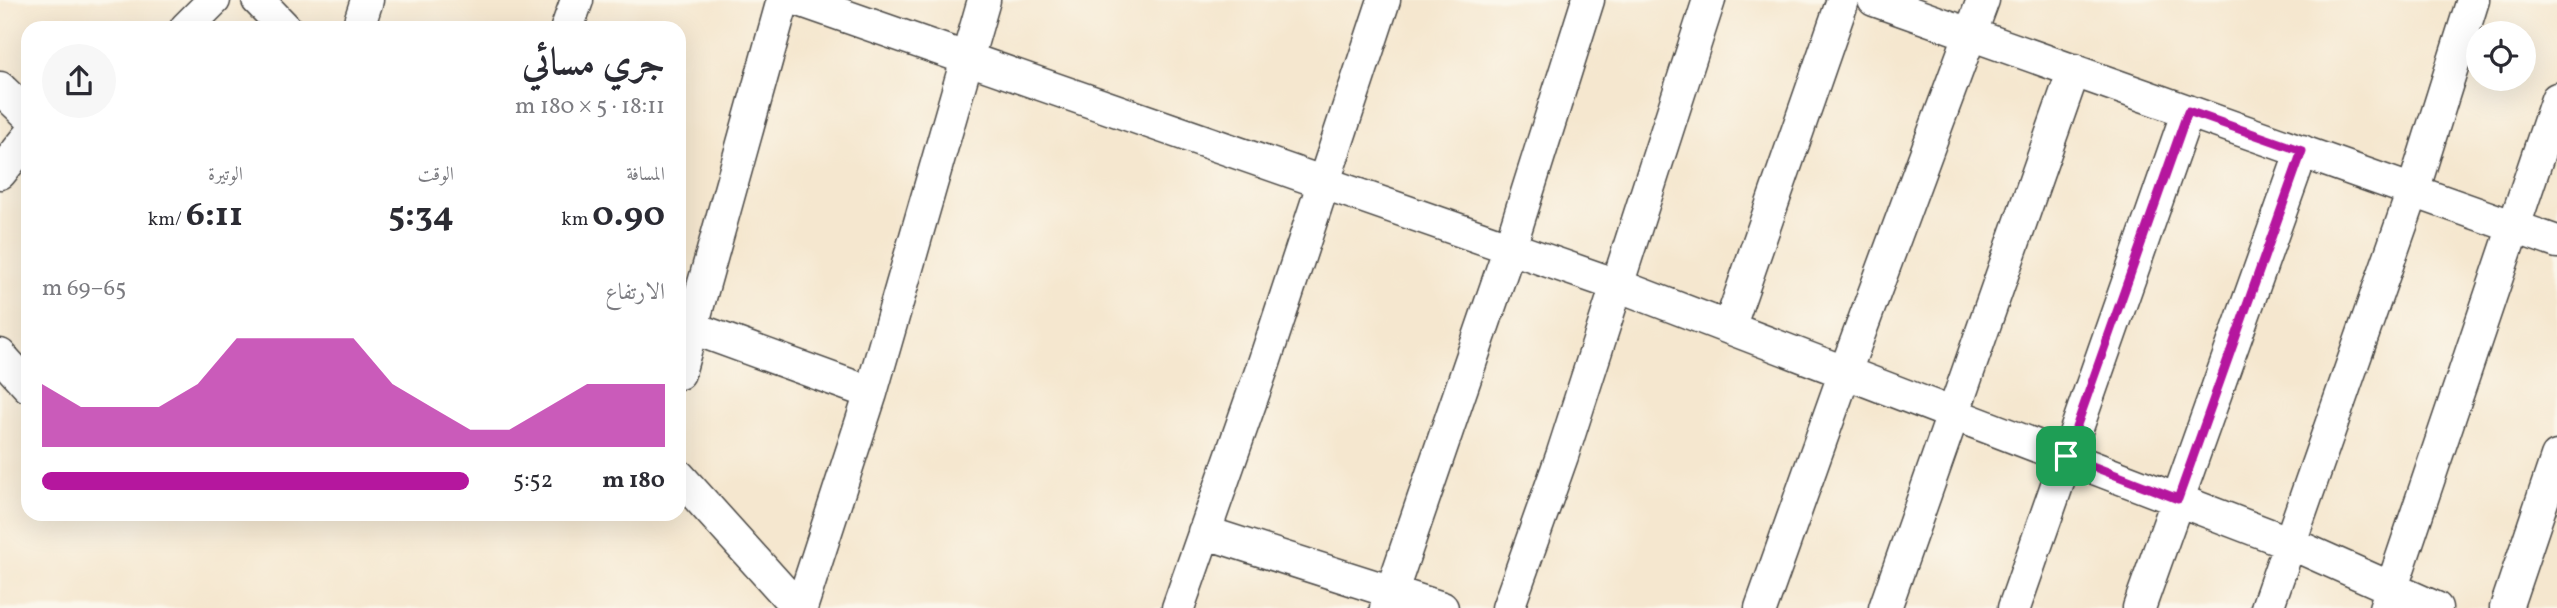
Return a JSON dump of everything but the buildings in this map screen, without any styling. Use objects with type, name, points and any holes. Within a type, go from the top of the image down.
[{"type":"street","points":[[193,21],[214,0]]},
{"type":"street","points":[[258,0],[278,21]]},
{"type":"street","points":[[360,21],[367,0]]},
{"type":"street","points":[[570,21],[577,0]]},
{"type":"street","points":[[686,322],[783,0]]},
{"type":"street","points":[[799,0],[1617,285],[2290,543],[2388,599],[2436,608]]},
{"type":"street","points":[[686,484],[800,608],[870,393],[985,0]]},
{"type":"street","points":[[1178,608],[1264,363],[1384,0]]},
{"type":"street","points":[[1389,600],[1510,247],[1588,0]]},
{"type":"street","points":[[1508,608],[1562,456],[1709,0]]},
{"type":"street","points":[[1729,328],[1843,0]]},
{"type":"street","points":[[1874,0],[2557,242]]},
{"type":"street","points":[[1761,608],[1983,0]]},
{"type":"street","points":[[2267,608],[2413,191],[2473,0]]},
{"type":"street","points":[[1885,608],[2074,70]]},
{"type":"street","points":[[0,88],[21,108]]},
{"type":"street","points":[[2388,599],[2557,99]]},
{"type":"street","points":[[2014,608],[2188,111]]},
{"type":"street","points":[[0,173],[21,147]]},
{"type":"street","points":[[2139,608],[2302,151]]},
{"type":"street","points":[[686,325],[870,393]]},
{"type":"street","points":[[0,355],[21,378]]},
{"type":"street","points":[[2506,608],[2557,457]]},
{"type":"street","points":[[1204,533],[1389,600],[1442,608]]},
{"type":"route","points":[[2188,111],[2302,151],[2178,499],[2066,456],[2188,111]]}]
